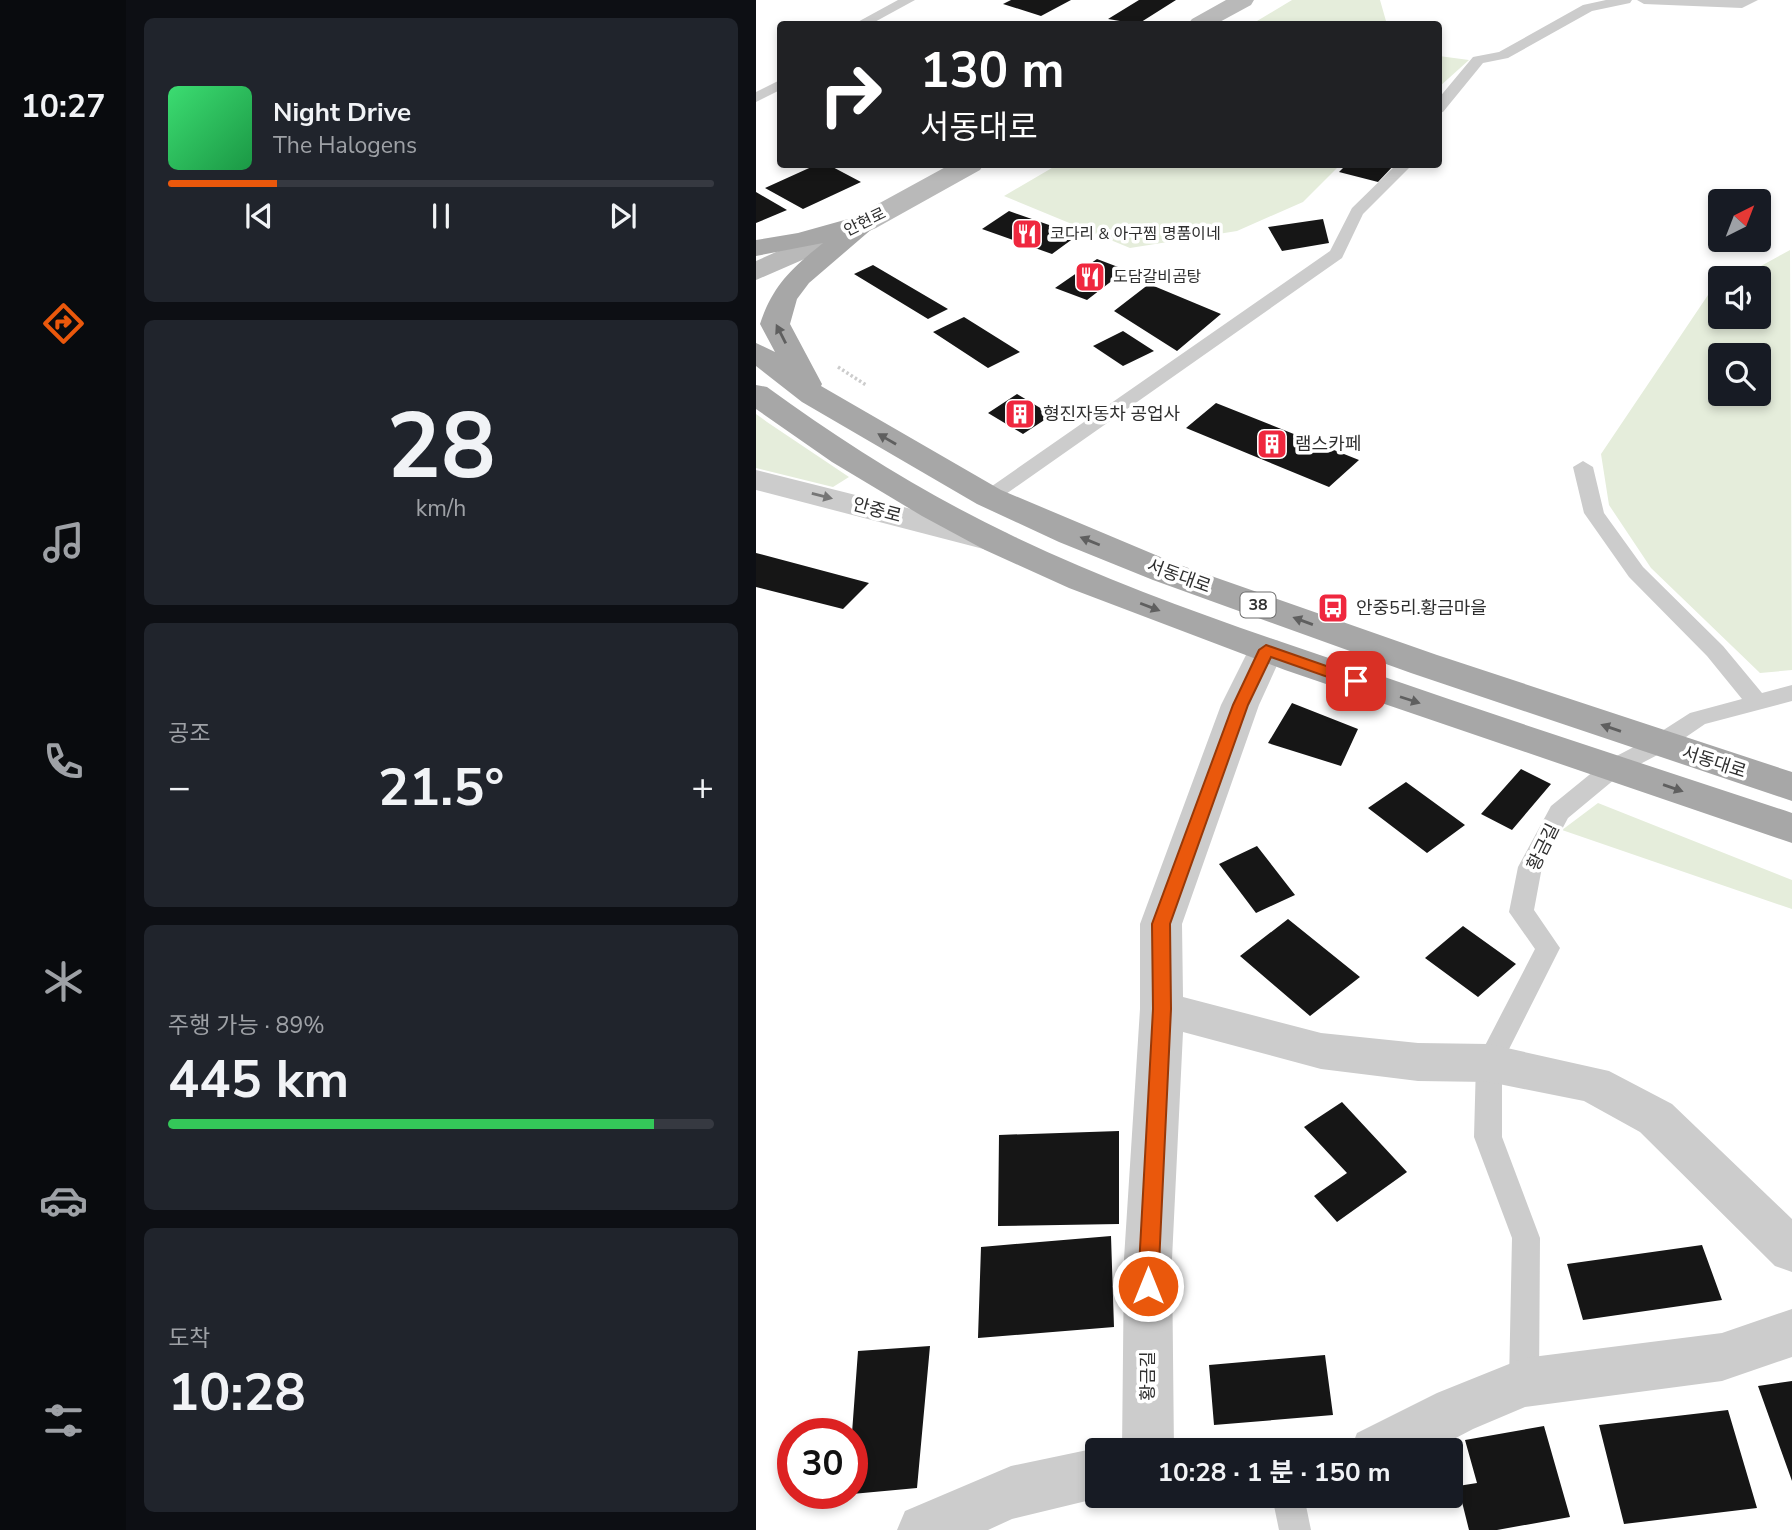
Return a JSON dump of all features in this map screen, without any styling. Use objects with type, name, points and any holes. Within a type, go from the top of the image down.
[{"type":"main road","points":[[1205,21],[1239,1]]},
{"type":"main road","name":"안현로","points":[[756,272],[866,222],[964,168]]},
{"type":"main road","points":[[756,248],[800,241],[866,222]]},
{"type":"main road","points":[[813,395],[775,324],[780,305],[799,277],[866,222]]},
{"type":"main road","name":"서동대로","points":[[756,352],[813,395],[989,497],[1166,572],[1659,744],[1792,787]]},
{"type":"main road","name":"38","points":[[756,394],[808,433],[887,483],[997,542],[1093,585],[1266,650],[1792,828]]},
{"type":"street","name":"안중로","points":[[756,480],[997,542]]},
{"type":"street","name":"황금길","points":[[1148,1438],[1148,1259],[1162,1009],[1161,924],[1240,705],[1266,650]]},
{"type":"street","points":[[1162,1009],[1321,1051],[1418,1062],[1489,1063],[1592,1084],[1656,1118],[1792,1250]]},
{"type":"street","points":[[1402,1438],[1455,1411],[1524,1383],[1722,1357],[1792,1333]]},
{"type":"street","points":[[924,1530],[1011,1493],[1085,1477]]},
{"type":"lane","points":[[867,21],[908,0]]},
{"type":"lane","points":[[1442,104],[1478,60],[1503,55],[1588,8],[1625,0]]},
{"type":"lane","points":[[1644,0],[1742,4],[1751,0]]},
{"type":"lane","points":[[756,98],[777,86]]},
{"type":"lane","points":[[989,497],[1336,254],[1345,241],[1350,221],[1366,201],[1393,180],[1403,168]]},
{"type":"lane","points":[[1583,467],[1594,513],[1636,572],[1715,652],[1756,701]]},
{"type":"lane","points":[[1613,768],[1659,744],[1698,718],[1756,701],[1792,694]]},
{"type":"lane","name":"황금길","points":[[1524,1383],[1526,1238],[1488,1137],[1489,1063],[1548,948],[1521,912],[1530,867],[1559,812],[1613,768]]},
{"type":"lane","points":[[1290,1508],[1294,1530]]},
{"type":"path","points":[[836,366],[870,388]]},
{"type":"green space","points":[[1292,0],[1380,0],[1386,21],[1257,21]]},
{"type":"green space","points":[[1442,57],[1469,60],[1442,84]]},
{"type":"green space","points":[[1052,168],[1337,168],[1303,202],[1237,231],[1130,248],[1004,196]]},
{"type":"green space","points":[[1790,250],[1792,670],[1760,673],[1651,568],[1609,505],[1601,454],[1708,295],[1708,329],[1771,329],[1771,266],[1761,266]]},
{"type":"green space","points":[[756,414],[849,477],[833,487],[756,468]]},
{"type":"green space","points":[[1598,803],[1792,880],[1792,909],[1562,830]]},
{"type":"building","points":[[1011,0],[1071,0],[1041,16],[1003,4]]},
{"type":"building","points":[[1139,0],[1176,0],[1143,21],[1108,19]]},
{"type":"building","points":[[809,168],[835,168],[861,182],[803,209],[765,188]]},
{"type":"building","points":[[1343,168],[1391,168],[1378,182],[1339,172]]},
{"type":"building","points":[[756,192],[787,210],[756,223]]},
{"type":"building","points":[[1009,211],[1078,235],[1052,254],[982,229]]},
{"type":"building","points":[[1323,219],[1329,243],[1282,251],[1268,227]]},
{"type":"building","points":[[1097,259],[1126,270],[1087,300],[1055,288]]},
{"type":"building","points":[[873,265],[948,309],[928,319],[854,274]]},
{"type":"building","points":[[1149,284],[1221,314],[1177,351],[1114,311]]},
{"type":"building","points":[[964,317],[1020,352],[988,368],[933,332]]},
{"type":"building","points":[[1123,331],[1154,351],[1123,366],[1093,346]]},
{"type":"building","name":"형진자동차 공업사","points":[[1017,394],[1052,415],[1023,434],[988,413]]},
{"type":"building","name":"램스카페","points":[[1216,403],[1359,460],[1329,487],[1186,428]]},
{"type":"building","points":[[756,553],[869,583],[843,609],[756,587]]},
{"type":"building","points":[[1292,703],[1358,729],[1341,766],[1268,743]]},
{"type":"building","points":[[1521,769],[1551,784],[1512,830],[1481,814]]},
{"type":"building","points":[[1406,782],[1465,825],[1427,853],[1368,808]]},
{"type":"building","points":[[1257,846],[1295,895],[1256,913],[1219,864]]},
{"type":"building","points":[[1288,919],[1360,977],[1310,1016],[1240,956]]},
{"type":"building","points":[[1463,926],[1516,964],[1478,997],[1425,958]]},
{"type":"building","points":[[1342,1102],[1407,1172],[1337,1222],[1314,1196],[1347,1173],[1304,1127]]},
{"type":"building","points":[[1119,1131],[1119,1224],[998,1226],[999,1135]]},
{"type":"building","points":[[1111,1236],[1114,1327],[978,1338],[981,1247]]},
{"type":"building","points":[[1702,1245],[1722,1300],[1583,1320],[1567,1264]]},
{"type":"building","points":[[930,1346],[917,1488],[868,1493],[868,1418],[853,1418],[858,1351]]},
{"type":"building","points":[[1325,1355],[1333,1415],[1214,1425],[1209,1365]]},
{"type":"building","points":[[1792,1381],[1792,1481],[1758,1386]]},
{"type":"building","points":[[1728,1410],[1757,1508],[1624,1524],[1599,1425]]},
{"type":"building","points":[[1544,1426],[1570,1517],[1497,1530],[1469,1530],[1463,1506],[1463,1485],[1477,1483],[1465,1440]]},
{"type":"place","name":"코다리 & 아구찜 명품이네","points":[[1027,234]]},
{"type":"place","name":"도담갈비곰탕","points":[[1090,277]]},
{"type":"place","name":"형진자동차 공업사","points":[[1020,414]]},
{"type":"place","name":"램스카페","points":[[1272,444]]},
{"type":"place","name":"안중5리.황금마을","points":[[1333,608]]},
{"type":"route","points":[[1148,1286],[1162,1009],[1161,924],[1240,705],[1266,650],[1356,681]]}]
